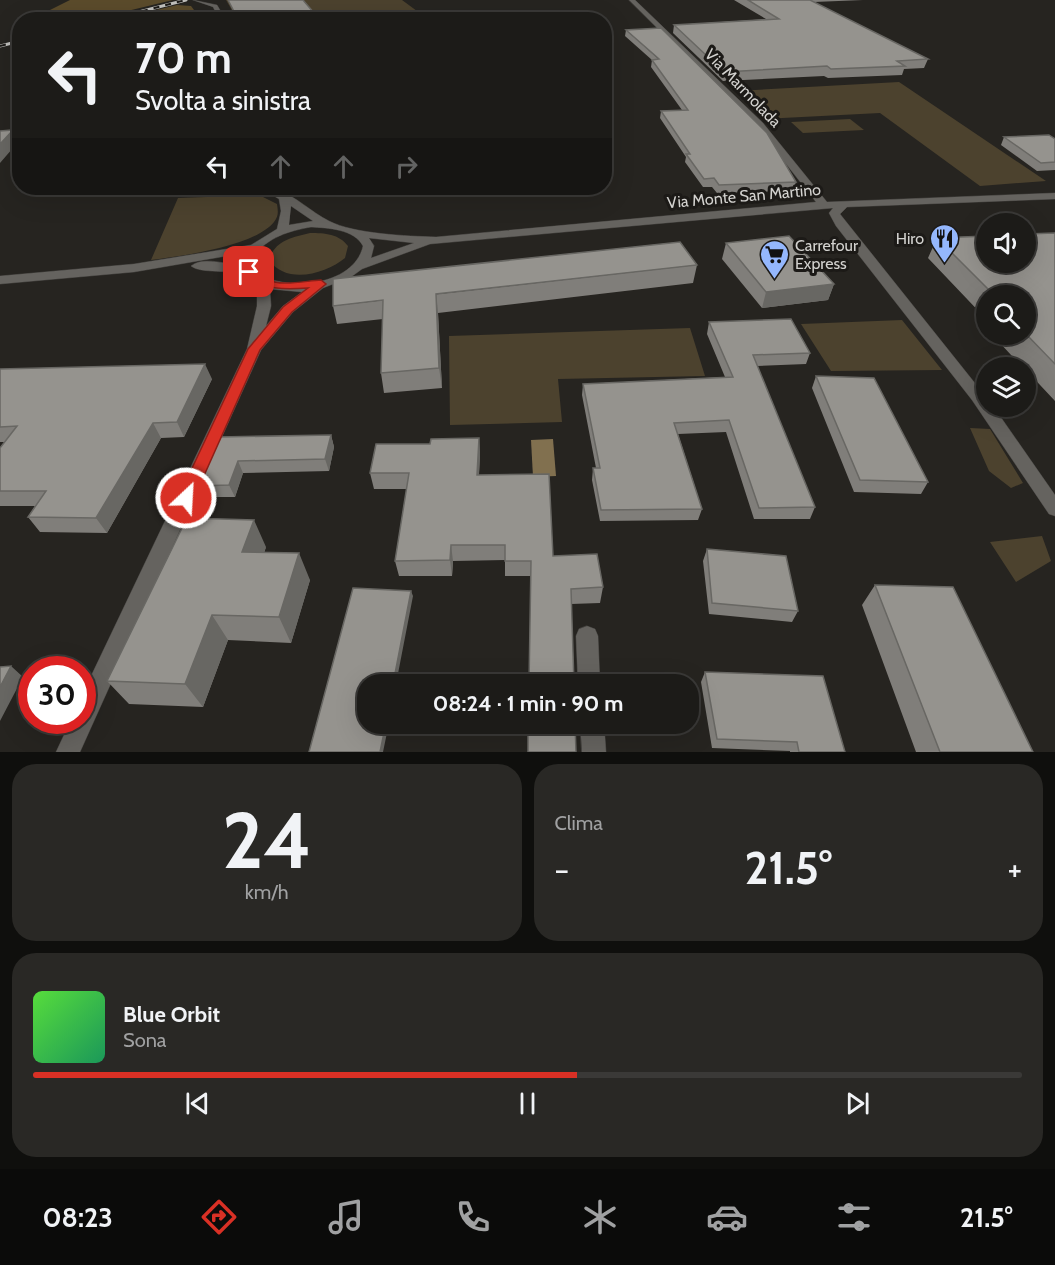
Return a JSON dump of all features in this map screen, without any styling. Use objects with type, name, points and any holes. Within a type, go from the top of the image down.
[{"type":"street","points":[[196,0],[215,6],[218,12]]},
{"type":"street","name":"Via Marmolada","points":[[632,0],[760,125],[824,205]]},
{"type":"street","points":[[279,195],[326,224]]},
{"type":"street","name":"Via Monte San Martino","points":[[326,224],[399,239],[436,241],[824,205],[1055,195]]},
{"type":"street","points":[[282,231],[286,211],[284,196]]},
{"type":"street","points":[[843,205],[834,213],[840,224],[977,396],[1055,509]]},
{"type":"street","points":[[804,207],[840,224]]},
{"type":"street","points":[[249,272],[246,264],[253,248],[265,238],[282,231],[326,224]]},
{"type":"street","points":[[356,232],[364,239],[368,247],[366,256],[358,266]]},
{"type":"street","name":"Via Monte San Martino","points":[[321,284],[336,279],[358,266],[436,241]]},
{"type":"street","points":[[0,280],[134,268],[253,248]]},
{"type":"street","points":[[134,268],[216,266],[249,272],[262,282],[279,286],[321,284]]},
{"type":"street","points":[[0,292],[23,286],[42,277]]},
{"type":"street","points":[[68,752],[254,349],[264,306],[262,282]]},
{"type":"street","points":[[254,349],[288,309],[321,284]]},
{"type":"street","points":[[586,636],[589,674]]},
{"type":"street","points":[[593,734],[594,752]]},
{"type":"shaded area","points":[[70,0],[173,0],[123,12],[46,12]]},
{"type":"shaded area","points":[[226,0],[402,0],[418,12],[233,12]]},
{"type":"shaded area","points":[[177,5],[191,6],[194,10],[179,12],[148,12]]},
{"type":"shaded area","points":[[899,82],[1046,181],[980,186],[880,113],[763,119],[737,91]]},
{"type":"shaded area","points":[[850,119],[864,130],[803,133],[791,122]]},
{"type":"shaded area","points":[[263,197],[277,204],[276,220],[265,230],[235,244],[199,253],[151,260],[178,198]]},
{"type":"shaded area","points":[[310,233],[326,234],[340,239],[348,246],[345,258],[328,269],[296,275],[276,268],[269,260],[275,248],[280,244],[291,238]]},
{"type":"shaded area","points":[[902,320],[942,370],[831,371],[801,324]]},
{"type":"shaded area","points":[[690,328],[705,376],[558,379],[562,422],[450,425],[449,336]]},
{"type":"shaded area","points":[[970,428],[990,429],[1023,483],[1011,488],[989,471]]},
{"type":"shaded area","points":[[553,439],[556,476],[533,477],[531,440]]},
{"type":"shaded area","points":[[1042,536],[1051,561],[1016,582],[990,542]]},
{"type":"building","points":[[228,0],[303,0],[313,12],[234,12]]},
{"type":"building","points":[[748,0],[810,0],[928,59],[897,61],[905,66],[831,69],[827,66],[724,72],[674,25],[779,19]]},
{"type":"building","points":[[661,28],[767,133],[796,182],[719,185],[714,178],[704,179],[686,154],[690,154],[661,111],[688,110],[652,60],[659,59],[626,30]]},
{"type":"building","points":[[12,130],[0,144],[0,131]]},
{"type":"building","points":[[1049,135],[1055,139],[1055,162],[1041,163],[1004,137]]},
{"type":"building","points":[[1055,233],[1055,364],[1036,344],[1036,285],[984,285],[937,238],[976,236],[976,273],[1036,273],[1036,234]]},
{"type":"building","points":[[789,236],[834,284],[766,292],[726,243]]},
{"type":"building","points":[[680,242],[697,265],[436,294],[439,368],[381,373],[383,300],[333,306],[333,279]]},
{"type":"building","points":[[791,319],[810,353],[753,355],[815,507],[759,508],[729,420],[674,423],[702,509],[601,510],[593,468],[600,468],[583,384],[733,377],[709,322]]},
{"type":"building","points":[[205,364],[177,422],[153,423],[96,518],[28,517],[46,491],[0,491],[0,448],[17,426],[0,427],[0,369]]},
{"type":"building","points":[[816,376],[874,378],[928,482],[860,480]]},
{"type":"building","points":[[331,435],[325,459],[238,461],[229,485],[198,486],[219,437]]},
{"type":"building","points":[[479,438],[477,475],[549,474],[553,556],[597,554],[603,587],[571,589],[574,674],[529,674],[531,561],[505,561],[505,545],[451,545],[450,560],[395,561],[409,473],[370,473],[376,444],[430,444],[431,439]]},
{"type":"building","points":[[187,518],[254,520],[242,552],[299,553],[279,617],[212,615],[185,684],[107,681]]},
{"type":"building","points":[[707,549],[786,556],[798,611],[712,603]]},
{"type":"building","points":[[875,585],[953,587],[1033,752],[940,752]]},
{"type":"building","points":[[353,588],[411,591],[395,674],[357,674],[357,734],[384,734],[380,752],[309,752]]},
{"type":"building","points":[[11,666],[0,687],[0,667]]},
{"type":"building","points":[[705,672],[823,676],[845,752],[799,752],[797,742],[717,739]]},
{"type":"building","points":[[528,734],[575,734],[576,752],[528,752]]},
{"type":"railway","points":[[139,12],[186,0]]},
{"type":"railway","points":[[0,46],[12,43]]},
{"type":"place","name":"Hiro","points":[[945,264]]},
{"type":"place","name":"Carrefour Express","points":[[774,280]]},
{"type":"route","points":[[186,498],[254,349],[288,309],[321,284],[300,287],[279,286],[262,282],[249,272]]}]
